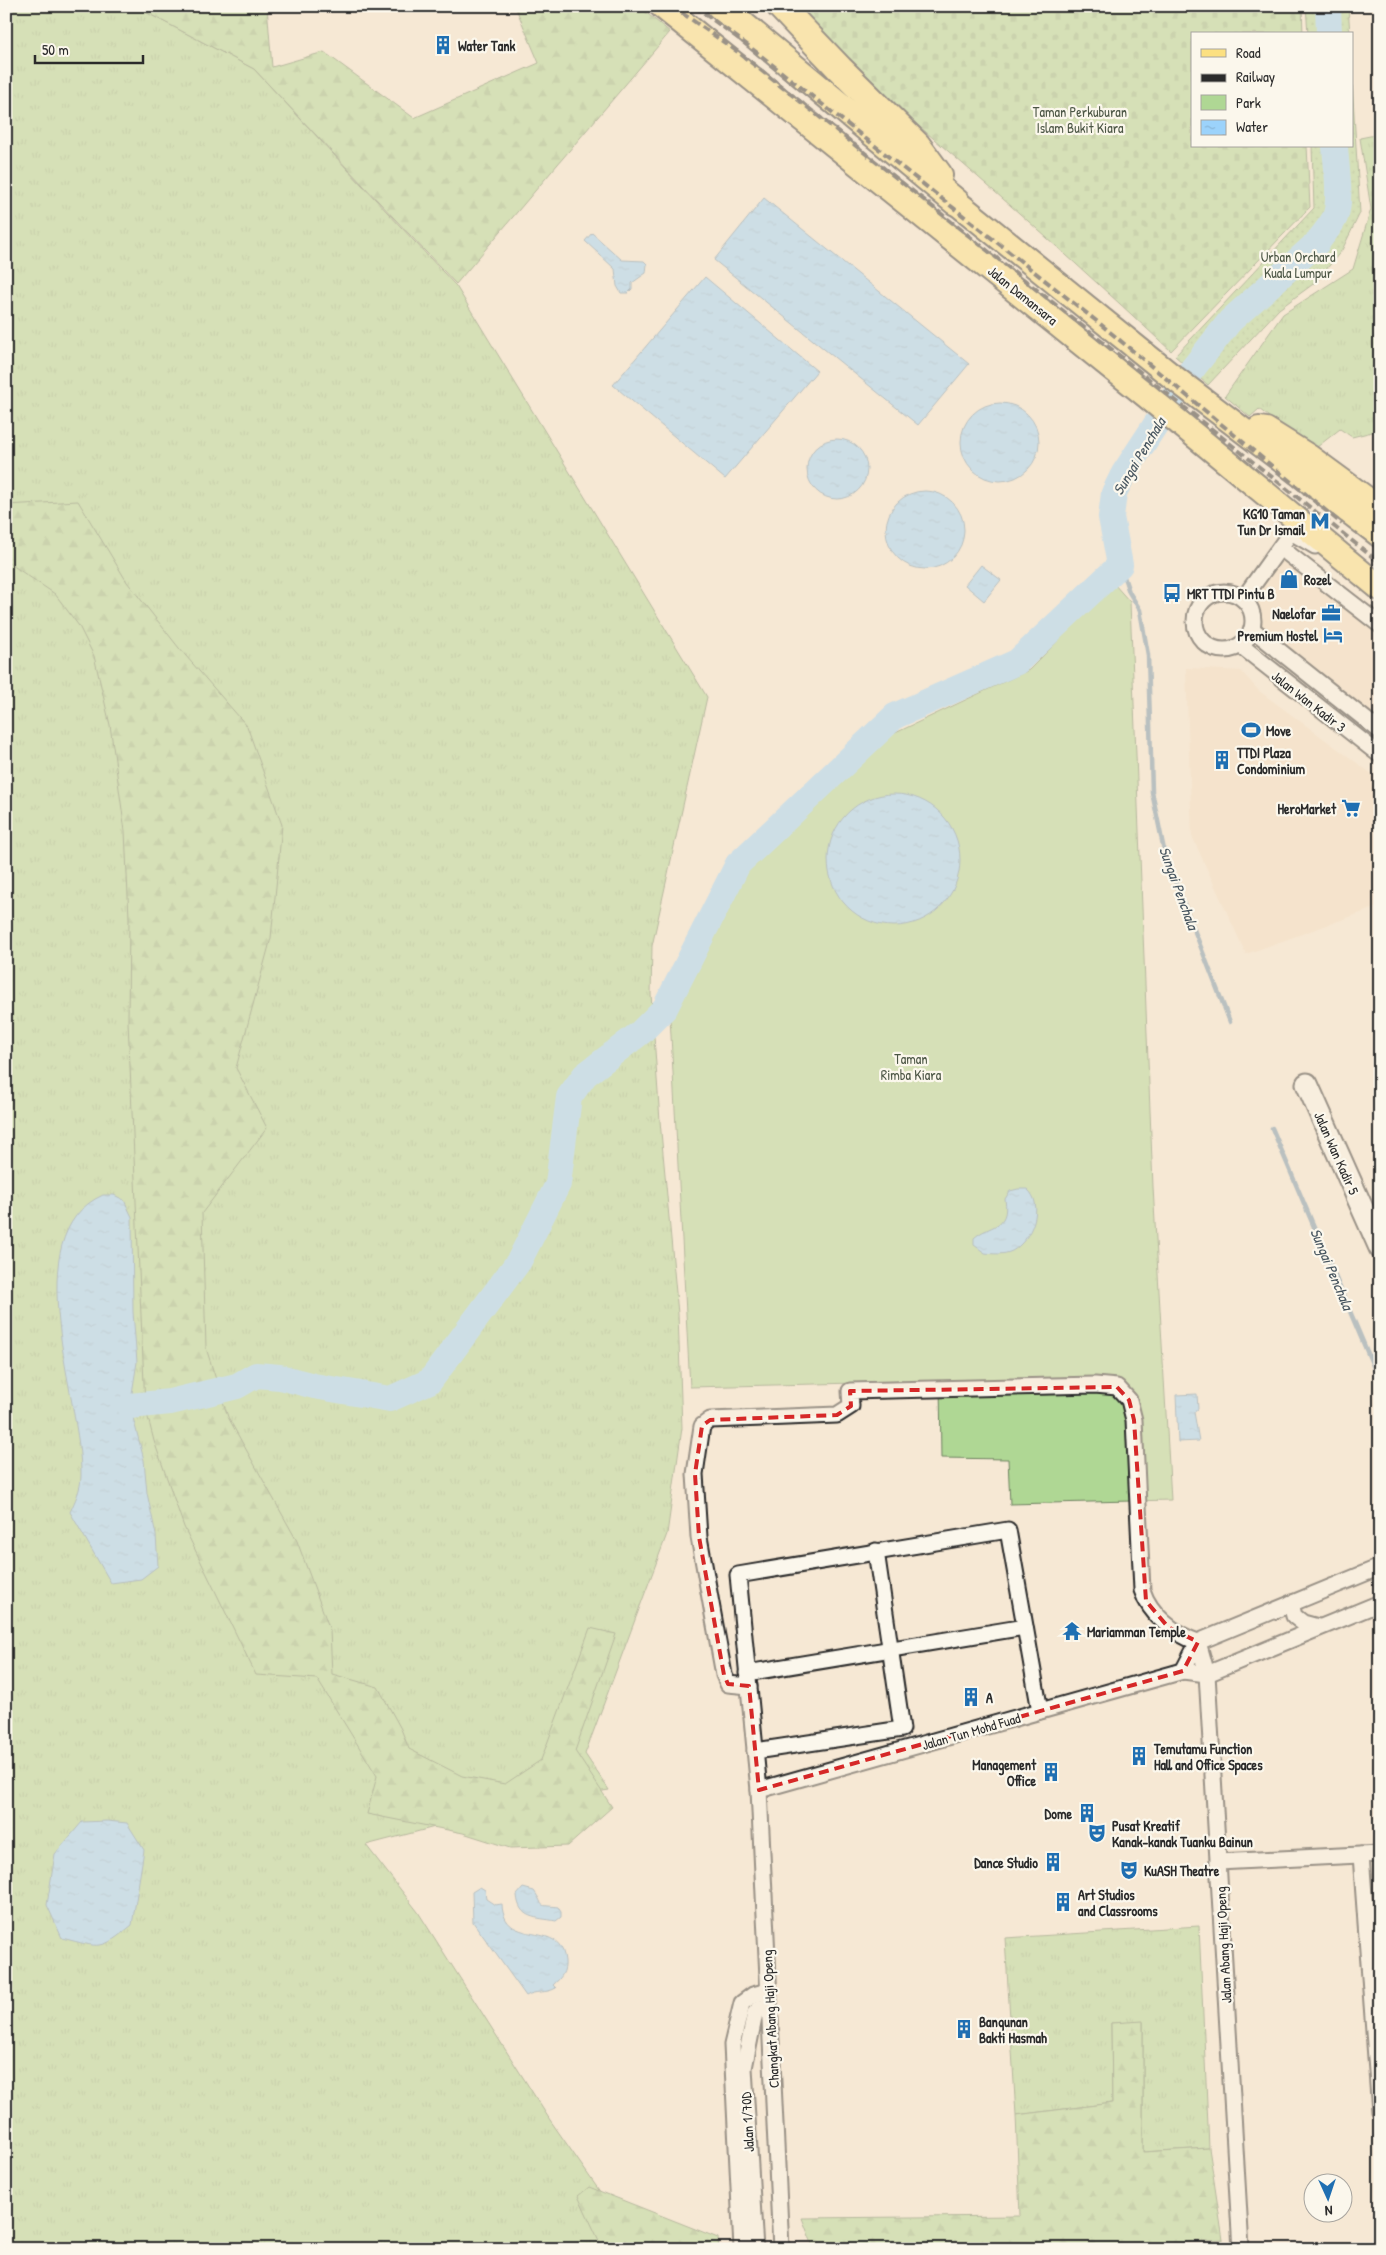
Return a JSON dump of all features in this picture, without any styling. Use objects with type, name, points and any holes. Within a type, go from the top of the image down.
[{"type":"highway","points":[[720,6],[956,202]]},
{"type":"highway","points":[[780,6],[917,145],[956,202]]},
{"type":"main road","name":"Jalan Damansara","points":[[662,6],[1199,437],[1380,588]]},
{"type":"main road","points":[[956,202],[1169,374],[1380,535]]},
{"type":"main road","points":[[1240,428],[1266,430],[1309,457],[1380,509]]},
{"type":"street","points":[[1243,600],[1291,532],[1348,562]]},
{"type":"street","points":[[1279,550],[1286,552],[1380,624]]},
{"type":"street","points":[[1216,593],[1235,595],[1243,600],[1252,616],[1252,629],[1245,640],[1240,645],[1223,650],[1206,644],[1200,638],[1195,620],[1201,603],[1216,593]]},
{"type":"street","name":"Jalan Wan Kadir 3","points":[[1252,629],[1380,731]]},
{"type":"street","name":"Jalan Wan Kadir 3","points":[[1240,645],[1380,755]]},
{"type":"street","name":"Jalan Wan Kadir 5","points":[[1307,1084],[1380,1248]]},
{"type":"street","points":[[1025,1627],[891,1649],[728,1684],[724,1675],[699,1537],[695,1474],[702,1426],[710,1420],[837,1415],[851,1406],[850,1390],[1095,1385],[1117,1387],[1129,1400],[1134,1420],[1142,1590],[1146,1601],[1168,1627],[1183,1637],[1198,1642]]},
{"type":"street","points":[[755,1751],[902,1729],[876,1552],[1008,1530],[1040,1711]]},
{"type":"street","name":"Changkat Abang Haji Openg","points":[[781,2249],[759,1790],[738,1575],[876,1552]]},
{"type":"street","points":[[1183,1672],[1198,1642],[1380,1567]]},
{"type":"street","points":[[1292,1603],[1294,1616],[1303,1623],[1318,1627]]},
{"type":"street","name":"Jalan Tun Mohd Fuad","points":[[759,1790],[1183,1672],[1207,1674],[1380,1603]]},
{"type":"street","name":"Jalan Abang Haji Openg","points":[[1198,1642],[1207,1674],[1240,2249]]},
{"type":"street","points":[[1218,1862],[1380,1854]]},
{"type":"street","points":[[1361,1855],[1375,1997],[1380,2112]]},
{"type":"street","name":"Jalan 1/70D","points":[[742,2249],[732,2045],[742,2003],[753,1995],[769,1999]]},
{"type":"street","name":"Jalan 1/70D","points":[[754,2249],[744,2068],[755,2013],[769,1999]]},
{"type":"highlighted area","points":[[1117,1387],[1129,1400],[1134,1420],[1146,1601],[1168,1627],[1198,1642],[1183,1671],[759,1790],[749,1686],[728,1684],[724,1675],[699,1537],[695,1474],[702,1426],[710,1420],[837,1415],[851,1406],[850,1391]]},
{"type":"shaded area","points":[[1281,554],[1380,631],[1380,723],[1261,629],[1251,594]]},
{"type":"shaded area","points":[[1186,668],[1241,671],[1259,691],[1380,780],[1380,906],[1246,954],[1192,836]]},
{"type":"green space","points":[[6,6],[134,6],[254,69],[456,286],[707,697],[652,946],[651,994],[660,1121],[678,1314],[682,1428],[667,1534],[585,1754],[609,1790],[523,1804],[366,1845],[418,1912],[550,2120],[640,2249],[6,2249]]},
{"type":"green space","points":[[134,6],[267,6],[272,67],[324,52],[414,118],[539,63],[515,6],[638,6],[670,32],[456,284],[254,69]]},
{"type":"green space","name":"Taman Perkuburan Islam Bukit Kiara","points":[[774,6],[1302,6],[1303,32],[1191,32],[1191,148],[1307,148],[1310,207],[1171,351],[976,175]]},
{"type":"green space","points":[[1306,6],[1348,6],[1350,32],[1308,32]]},
{"type":"green space","name":"Urban Orchard Kuala Lumpur","points":[[1354,113],[1360,213],[1342,250],[1316,282],[1279,309],[1208,385],[1175,356],[1314,208],[1312,148],[1354,148]]},
{"type":"green space","points":[[1380,134],[1380,430],[1352,437],[1340,429],[1312,451],[1259,409],[1250,417],[1225,396],[1283,314],[1353,269],[1371,209],[1360,138]]},
{"type":"green space","points":[[78,501],[127,582],[179,648],[247,726],[282,825],[271,938],[236,1068],[267,1128],[202,1213],[206,1348],[228,1417],[297,1541],[330,1630],[332,1674],[378,1687],[401,1729],[409,1749],[462,1776],[505,1784],[541,1760],[590,1628],[616,1634],[575,1751],[612,1807],[568,1846],[510,1848],[463,1833],[367,1814],[377,1776],[317,1679],[256,1675],[184,1527],[154,1441],[145,1406],[128,1021],[129,918],[125,831],[110,725],[94,656],[79,626],[55,594],[6,561],[6,505]]},
{"type":"green space","name":"Taman Rimba Kiara","points":[[1114,584],[1130,602],[1153,1187],[1171,1500],[1010,1504],[1008,1459],[941,1458],[940,1381],[690,1387],[670,1017],[745,865],[889,736],[1029,670]]},
{"type":"green space","points":[[1199,1926],[1209,2148],[1143,2152],[1143,2022],[1111,2023],[1112,2103],[1016,2115],[1005,1938]]},
{"type":"green space","points":[[1143,2021],[1143,2152],[1209,2148],[1223,2240],[1076,2249],[814,2249],[802,2218],[1020,2216],[1016,2115],[1112,2103],[1111,2023]]},
{"type":"green space","points":[[589,2187],[718,2238],[719,2249],[603,2249],[578,2196]]},
{"type":"water","points":[[764,198],[969,364],[918,425],[714,260]]},
{"type":"water","points":[[592,233],[622,260],[644,261],[647,264],[646,273],[632,283],[632,289],[628,293],[621,293],[617,286],[615,269],[585,241]]},
{"type":"water","points":[[705,277],[817,371],[725,479],[613,385]]},
{"type":"water","points":[[1000,403],[1015,406],[1028,414],[1036,427],[1039,442],[1036,457],[1028,470],[1015,478],[1000,481],[985,478],[972,470],[964,457],[961,442],[964,427],[972,414],[985,406]]},
{"type":"water","points":[[831,439],[843,439],[859,447],[865,457],[867,469],[865,481],[859,491],[843,499],[831,499],[815,491],[807,475],[807,463],[815,447]]},
{"type":"water","points":[[925,491],[940,494],[953,502],[961,515],[964,530],[961,545],[953,558],[940,566],[925,569],[910,566],[897,558],[889,545],[886,530],[889,515],[897,502],[910,494]]},
{"type":"water","points":[[981,565],[1001,580],[984,601],[965,585]]},
{"type":"water","points":[[894,794],[907,795],[919,799],[941,813],[955,835],[959,847],[959,873],[955,885],[941,907],[919,921],[907,925],[894,926],[881,925],[869,921],[847,907],[833,885],[829,873],[828,860],[829,847],[833,835],[847,813],[869,799],[881,795]]},
{"type":"water","points":[[1027,1189],[1033,1196],[1036,1213],[1030,1231],[1019,1246],[1012,1251],[1002,1254],[985,1253],[974,1245],[974,1238],[1001,1221],[1006,1209],[1005,1199],[1010,1191]]},
{"type":"water","points":[[103,1195],[114,1195],[124,1200],[132,1217],[133,1312],[137,1362],[130,1406],[144,1460],[147,1493],[156,1535],[158,1566],[141,1579],[111,1583],[70,1512],[79,1490],[81,1476],[79,1444],[59,1323],[57,1282],[62,1245],[76,1216]]},
{"type":"water","points":[[1197,1394],[1198,1409],[1194,1412],[1199,1441],[1178,1442],[1176,1395]]},
{"type":"water","points":[[107,1821],[127,1823],[144,1850],[132,1925],[113,1939],[100,1945],[85,1944],[62,1938],[47,1905],[55,1854],[82,1822]]},
{"type":"water","points":[[480,1887],[485,1890],[486,1899],[495,1905],[502,1904],[503,1912],[510,1925],[525,1932],[547,1937],[559,1945],[563,1951],[565,1968],[553,1985],[556,1988],[526,1996],[473,1922],[472,1892]]},
{"type":"water","points":[[523,1888],[534,1891],[542,1905],[558,1907],[561,1917],[556,1921],[535,1918],[525,1913],[518,1903],[517,1895]]},
{"type":"waterway","name":"Sungai Penchala","points":[[1328,6],[1329,32]]},
{"type":"waterway","points":[[130,1406],[170,1402],[237,1386],[256,1375],[280,1377],[314,1386],[390,1399],[430,1381],[519,1261],[558,1184],[569,1097],[585,1075],[640,1033],[665,1008],[738,864],[895,716],[1017,662],[1120,565],[1111,517],[1114,493],[1124,473],[1190,372],[1230,321],[1317,243],[1331,224],[1335,217],[1338,201],[1335,148]]},
{"type":"waterway","name":"Sungai Penchala","points":[[1120,565],[1129,592],[1140,610],[1148,655],[1152,792],[1165,855],[1230,1022]]},
{"type":"waterway","name":"Sungai Penchala","points":[[1272,1128],[1380,1382]]},
{"type":"railway","points":[[672,6],[738,52],[1380,563]]},
{"type":"railway","points":[[694,6],[746,44],[1099,323],[1342,524]]},
{"type":"place","name":"Water Tank","points":[[443,45]]},
{"type":"place","name":"KG10 Taman Tun Dr Ismail","points":[[1320,521]]},
{"type":"place","name":"Rozel","points":[[1289,579]]},
{"type":"place","name":"MRT TTDI Pintu B","points":[[1172,593]]},
{"type":"place","name":"Naelofar","points":[[1331,613]]},
{"type":"place","name":"Premium Hostel","points":[[1333,635]]},
{"type":"place","name":"Move","points":[[1251,730]]},
{"type":"place","name":"TTDI Plaza Condominium","points":[[1222,760]]},
{"type":"place","name":"HeroMarket","points":[[1351,808]]},
{"type":"place","name":"Mariamman Temple","points":[[1072,1631]]},
{"type":"place","name":"A","points":[[971,1697]]},
{"type":"place","name":"Temutamu Function Hall and Office Spaces","points":[[1139,1756]]},
{"type":"place","name":"Management Office","points":[[1051,1772]]},
{"type":"place","name":"Dome","points":[[1087,1813]]},
{"type":"place","name":"Pusat Kreatif Kanak-kanak Tuanku Bainun","points":[[1097,1833]]},
{"type":"place","name":"Dance Studio","points":[[1053,1862]]},
{"type":"place","name":"KuASH Theatre","points":[[1129,1870]]},
{"type":"place","name":"Art Studios and Classrooms","points":[[1063,1902]]},
{"type":"place","name":"Bangunan Bakti Hasmah","points":[[964,2029]]}]
